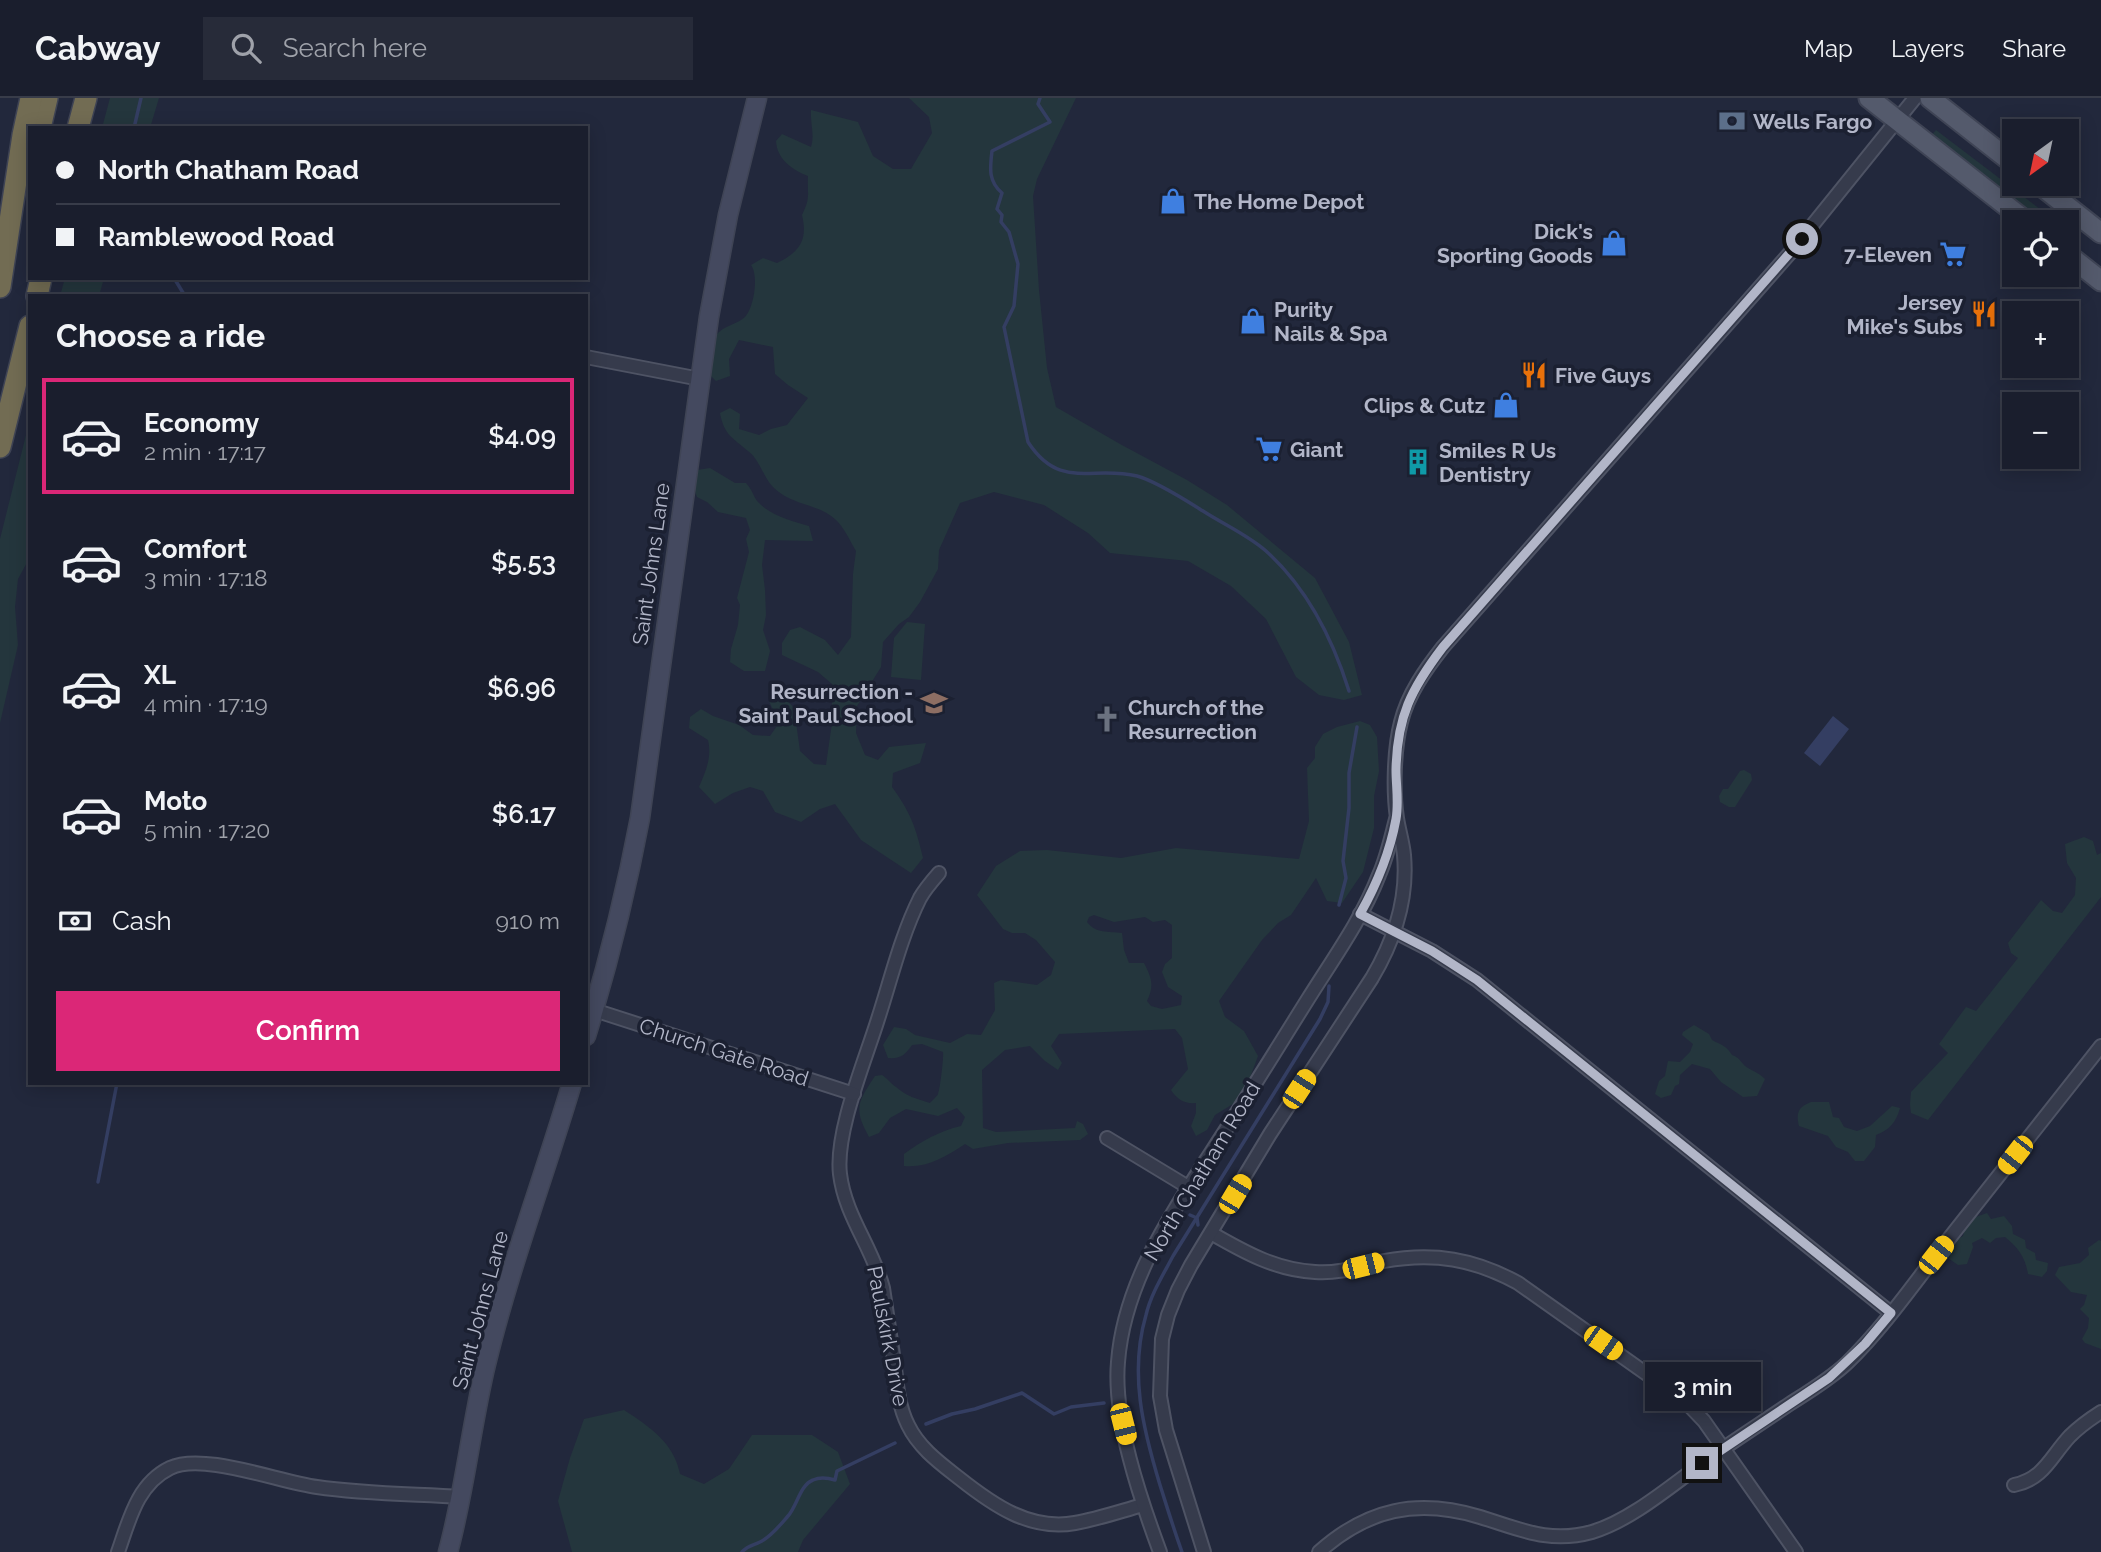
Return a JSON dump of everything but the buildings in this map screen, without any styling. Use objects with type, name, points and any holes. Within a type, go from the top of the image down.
[{"type":"highway","points":[[0,288],[31,98]]},
{"type":"highway","points":[[40,126],[47,98]]},
{"type":"highway","points":[[79,126],[86,98]]},
{"type":"highway","points":[[0,288],[28,176]]},
{"type":"highway","points":[[0,447],[28,334]]},
{"type":"main road","points":[[1869,98],[2012,210]]},
{"type":"main road","points":[[1930,98],[2002,155]]},
{"type":"main road","points":[[2054,196],[2101,233]]},
{"type":"main road","points":[[2079,264],[2101,281]]},
{"type":"street","name":"Saint Johns Lane","points":[[588,1030],[616,932],[640,818],[718,262],[757,98]]},
{"type":"street","name":"North Chatham Road","points":[[1204,1552],[1166,1430],[1160,1396],[1162,1339],[1178,1290],[1270,1134],[1372,978],[1395,932],[1404,888],[1404,856],[1397,816],[1397,742],[1408,701],[1424,671],[1466,621],[1790,253],[1915,98]]},
{"type":"street","points":[[588,357],[700,379]]},
{"type":"street","name":"North Chatham Road","points":[[1160,1552],[1143,1505],[1119,1397],[1118,1364],[1129,1301],[1141,1273],[1188,1187],[1253,1088],[1360,914],[1379,876],[1397,816]]},
{"type":"street","name":"Paulskirk Drive","points":[[939,873],[923,892],[910,920],[854,1094],[839,1152],[843,1194],[850,1214],[879,1270],[900,1403],[908,1425],[932,1456],[983,1498],[1006,1512],[1030,1521],[1075,1523],[1143,1505]]},
{"type":"street","points":[[1360,914],[1432,951],[1477,980],[1891,1313]]},
{"type":"street","name":"Church Gate Road","points":[[594,1010],[854,1094]]},
{"type":"street","points":[[1319,1552],[1367,1518],[1394,1509],[1452,1510],[1547,1537],[1571,1537],[1616,1523],[1829,1378],[1865,1344],[2101,1046]]},
{"type":"street","name":"Saint Johns Lane","points":[[448,1552],[485,1367],[571,1085]]},
{"type":"street","points":[[1107,1138],[1188,1187]]},
{"type":"street","points":[[1211,1233],[1247,1254],[1298,1271],[1342,1271],[1383,1261],[1410,1258],[1441,1258],[1468,1262],[1496,1271],[1518,1283],[1685,1401],[1724,1448],[1796,1552]]},
{"type":"street","points":[[2014,1485],[2034,1478],[2071,1435],[2101,1412]]},
{"type":"street","points":[[118,1552],[134,1506],[145,1489],[156,1477],[172,1467],[189,1463],[208,1463],[317,1487],[461,1497]]},
{"type":"shaded area","points":[[110,98],[159,98],[151,126],[103,126]]},
{"type":"shaded area","points":[[909,98],[1076,98],[1037,179],[1033,196],[1047,368],[1056,407],[1227,505],[1315,578],[1349,642],[1362,695],[1344,700],[1319,695],[1296,677],[1266,619],[1231,586],[1188,561],[1110,553],[1088,533],[1044,505],[994,492],[960,503],[939,550],[938,569],[909,617],[883,642],[881,667],[857,706],[856,733],[865,755],[878,760],[889,747],[926,743],[920,763],[893,773],[892,787],[912,821],[923,858],[911,873],[861,840],[835,804],[820,809],[801,822],[775,812],[763,791],[750,787],[715,804],[699,787],[709,758],[708,740],[689,728],[690,717],[701,709],[739,725],[753,735],[770,736],[779,723],[769,701],[781,694],[794,708],[800,751],[814,764],[826,765],[832,723],[832,684],[818,672],[782,655],[782,643],[790,630],[800,627],[825,640],[838,655],[851,637],[856,551],[835,519],[788,498],[773,487],[752,455],[724,426],[720,413],[730,408],[740,414],[739,429],[759,435],[787,425],[808,398],[775,374],[773,347],[739,340],[729,359],[730,376],[716,381],[705,370],[717,334],[741,320],[748,312],[755,284],[751,265],[763,258],[777,263],[797,250],[803,238],[802,215],[808,200],[808,176],[786,163],[779,153],[776,141],[782,134],[811,147],[811,110],[858,122],[873,156],[893,169],[911,169],[932,133],[929,117]]},
{"type":"shaded area","points":[[1936,130],[2002,180],[2002,192],[1931,136]]},
{"type":"shaded area","points":[[2007,196],[2023,196],[2041,210],[2025,210]]},
{"type":"shaded area","points":[[64,280],[103,280],[100,294],[61,294]]},
{"type":"shaded area","points":[[28,427],[28,561],[18,579],[15,607],[18,645],[0,723],[0,539]]},
{"type":"shaded area","points":[[710,468],[735,483],[746,483],[758,502],[769,511],[809,526],[813,541],[765,540],[762,565],[766,615],[763,630],[770,651],[765,671],[744,671],[730,662],[738,625],[740,605],[737,598],[749,552],[746,539],[750,530],[746,518],[718,512],[697,497],[691,481],[697,470]]},
{"type":"shaded area","points":[[907,622],[925,624],[921,680],[891,677],[894,638]]},
{"type":"shaded area","points":[[1360,721],[1370,725],[1377,737],[1379,771],[1374,796],[1374,828],[1363,872],[1342,903],[1327,901],[1316,878],[1291,915],[1278,923],[1262,940],[1219,1001],[1225,1017],[1244,1031],[1258,1056],[1248,1083],[1233,1104],[1215,1115],[1207,1130],[1196,1136],[1191,1126],[1196,1113],[1196,1103],[1181,1100],[1171,1090],[1188,1069],[1182,1038],[1175,1029],[1059,1034],[1051,1046],[1062,1063],[1058,1070],[1030,1046],[1005,1050],[982,1070],[983,1128],[996,1132],[1075,1128],[1077,1121],[1083,1124],[1088,1134],[1080,1140],[1008,1143],[973,1149],[965,1144],[929,1163],[904,1166],[904,1154],[911,1149],[938,1134],[961,1126],[965,1117],[957,1108],[938,1116],[906,1109],[890,1118],[879,1133],[869,1137],[859,1112],[861,1099],[875,1076],[882,1075],[904,1093],[930,1103],[939,1091],[943,1052],[922,1044],[912,1045],[902,1056],[888,1058],[883,1045],[894,1027],[950,1043],[967,1034],[981,1035],[995,1010],[994,983],[1001,980],[1037,985],[1051,975],[1055,962],[1036,940],[1025,933],[1012,933],[1003,929],[977,895],[996,866],[1020,851],[1047,850],[1121,858],[1176,848],[1299,859],[1309,821],[1307,768],[1315,758],[1315,747],[1323,734]],"holes":[[[1094,915],[1114,922],[1145,917],[1153,922],[1165,920],[1172,925],[1172,958],[1165,964],[1162,972],[1168,987],[1182,996],[1181,1005],[1162,1009],[1151,1006],[1147,1001],[1151,986],[1149,973],[1144,963],[1129,963],[1122,933],[1098,930],[1087,922],[1089,917]]]},
{"type":"shaded area","points":[[1740,771],[1751,774],[1752,780],[1735,807],[1720,802],[1719,796],[1723,789],[1728,789]]},
{"type":"shaded area","points":[[2084,837],[2093,841],[2097,855],[2101,853],[2101,897],[1928,1120],[1911,1113],[1911,1092],[1948,1053],[1939,1044],[1966,1007],[1976,1011],[2018,958],[2011,953],[2008,943],[2041,900],[2053,911],[2062,913],[2075,895],[2076,878],[2067,863],[2065,844]]},
{"type":"shaded area","points":[[1694,1025],[1765,1079],[1757,1096],[1743,1097],[1721,1082],[1710,1069],[1692,1064],[1680,1075],[1679,1084],[1671,1095],[1661,1098],[1655,1094],[1659,1081],[1665,1076],[1668,1061],[1680,1062],[1690,1052],[1693,1044],[1682,1035]]},
{"type":"shaded area","points":[[1811,1102],[1829,1102],[1833,1117],[1839,1118],[1844,1127],[1857,1131],[1870,1126],[1892,1106],[1900,1108],[1891,1125],[1876,1135],[1875,1147],[1864,1161],[1855,1161],[1848,1152],[1836,1147],[1828,1136],[1799,1126],[1799,1111]]},
{"type":"shaded area","points":[[1987,1213],[1991,1219],[2004,1216],[2012,1226],[2013,1234],[2025,1240],[2026,1248],[2035,1253],[2036,1260],[2048,1263],[2047,1271],[2042,1277],[2028,1274],[2020,1253],[2005,1237],[1996,1238],[1990,1243],[1982,1238],[1972,1243],[1967,1264],[1958,1265],[1948,1258],[1952,1243],[1963,1236],[1967,1220]]},
{"type":"shaded area","points":[[2099,1240],[2101,1349],[2085,1343],[2082,1339],[2088,1328],[2089,1318],[2080,1309],[2087,1295],[2071,1292],[2055,1275],[2059,1267],[2080,1263],[2089,1255],[2088,1248]]},
{"type":"shaded area","points":[[624,1410],[660,1437],[672,1453],[680,1474],[704,1484],[729,1469],[752,1435],[812,1435],[838,1452],[850,1484],[803,1540],[798,1552],[572,1552],[558,1501],[584,1419]]},
{"type":"water","points":[[1833,716],[1849,729],[1820,766],[1804,753]]},
{"type":"waterway","points":[[134,126],[141,98]]},
{"type":"waterway","points":[[1040,98],[1038,104],[1050,122],[992,151],[991,163],[992,179],[1002,193],[997,209],[1002,215],[1001,222],[1009,232],[1018,264],[1014,306],[1004,327],[1028,442],[1040,457],[1065,471],[1121,473],[1153,482],[1259,545],[1281,566],[1306,598],[1327,634],[1349,691]]},
{"type":"waterway","points":[[175,280],[184,294]]},
{"type":"waterway","points":[[1339,905],[1346,878],[1343,861],[1349,808],[1349,773],[1357,727]]},
{"type":"waterway","points":[[1182,1552],[1154,1464],[1140,1401],[1139,1358],[1148,1307],[1173,1256],[1320,1019],[1328,1002],[1329,986]]},
{"type":"waterway","points":[[98,1182],[117,1085]]},
{"type":"waterway","points":[[1190,1215],[1197,1218],[1198,1225]]},
{"type":"waterway","points":[[926,1424],[1022,1393],[1054,1414],[1071,1407],[1104,1403]]},
{"type":"waterway","points":[[742,1552],[776,1530],[809,1483],[821,1478],[835,1480],[837,1471],[895,1443]]},
{"type":"place","name":"Wells Fargo","points":[[1732,121]]},
{"type":"place","name":"The Home Depot","points":[[1173,201]]},
{"type":"place","name":"Dick's Sporting Goods","points":[[1614,243]]},
{"type":"place","name":"7-Eleven","points":[[1953,254]]},
{"type":"place","name":"Jersey Mike's Subs","points":[[1984,314]]},
{"type":"place","name":"Purity Nails & Spa","points":[[1253,321]]},
{"type":"place","name":"Five Guys","points":[[1534,375]]},
{"type":"place","name":"Clips & Cutz","points":[[1506,405]]},
{"type":"place","name":"Giant","points":[[1269,449]]},
{"type":"place","name":"Smiles R Us Dentistry","points":[[1418,462]]},
{"type":"place","name":"Resurrection - Saint Paul School","points":[[934,703]]},
{"type":"place","name":"Church of the Resurrection","points":[[1107,719]]},
{"type":"route","points":[[1702,1463],[1829,1378],[1846,1364],[1891,1313],[1477,980],[1432,951],[1360,914],[1379,876],[1397,816],[1397,742],[1408,701],[1424,671],[1802,239]]}]
